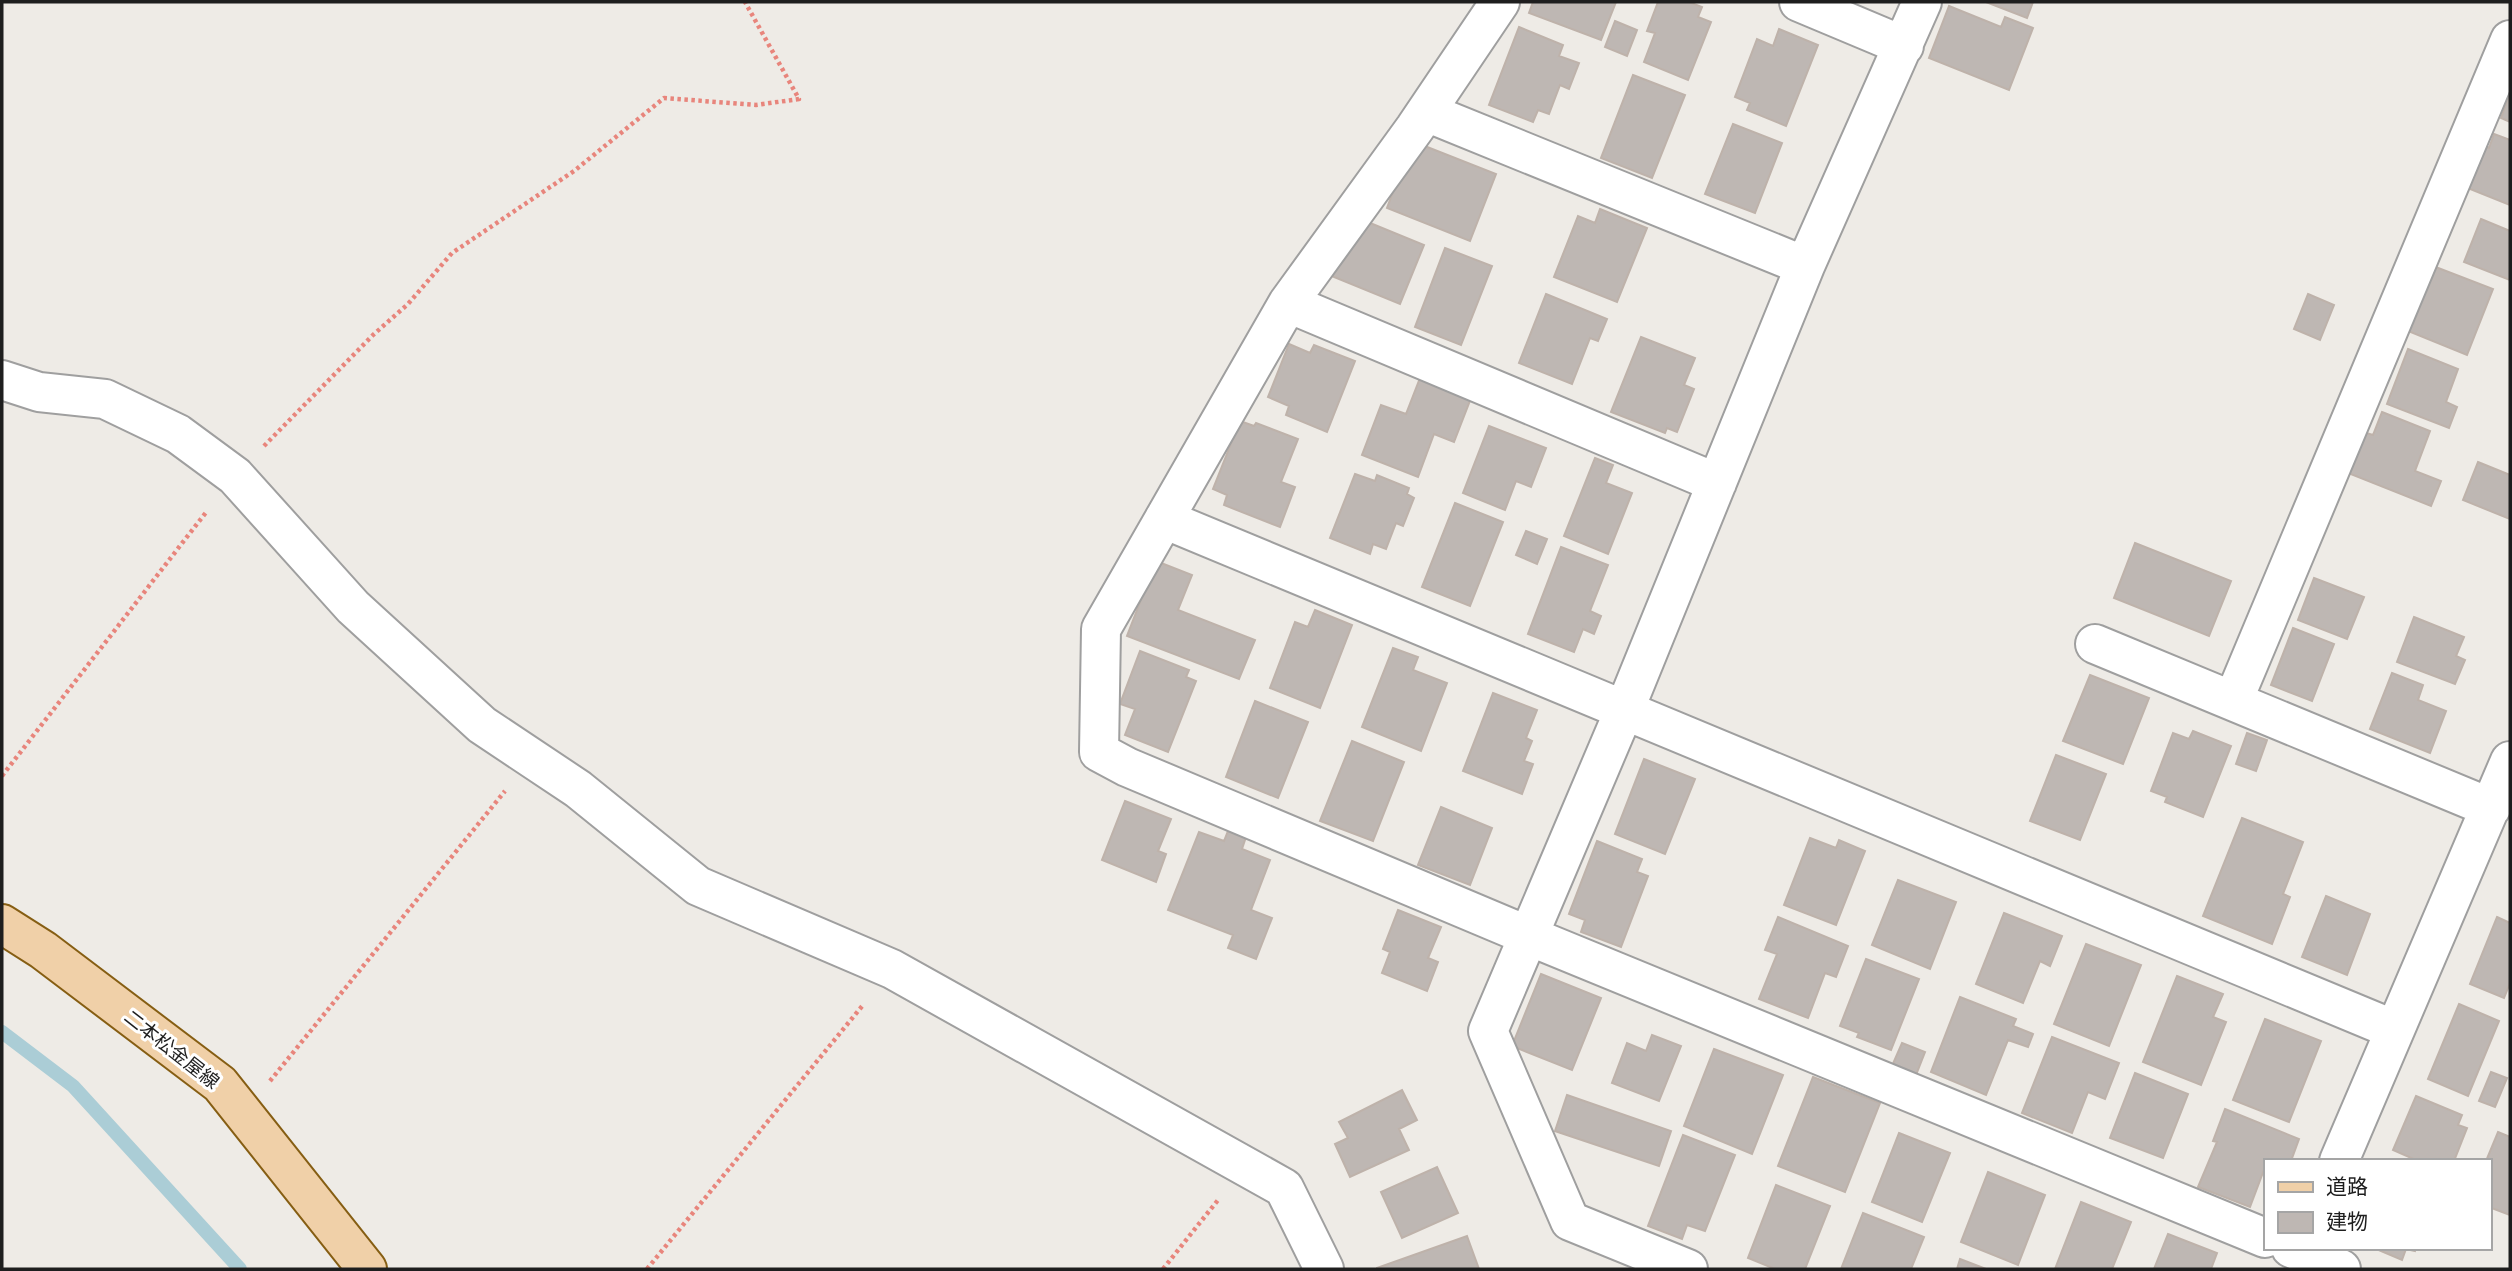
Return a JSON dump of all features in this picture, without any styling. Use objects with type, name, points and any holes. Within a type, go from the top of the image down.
[{"type":"main road","name":"二本松金屋線","points":[[2,924],[43,950],[220,1084],[367,1269]]},
{"type":"street","points":[[1500,2],[1426,112],[1288,303],[1101,629],[1099,752],[1127,767],[1529,936],[2264,1238]]},
{"type":"street","points":[[1798,2],[1904,46]]},
{"type":"street","points":[[1688,1269],[1570,1221],[1489,1031],[1624,711],[1805,266],[1922,2]]},
{"type":"street","points":[[2233,701],[2510,40]]},
{"type":"street","points":[[1426,112],[1805,266]]},
{"type":"street","points":[[1288,303],[1717,483]]},
{"type":"street","points":[[2,380],[39,392],[104,399],[178,434],[235,476],[353,607],[482,725],[578,789],[698,886],[892,969],[1284,1188],[1325,1269]]},
{"type":"street","points":[[1164,519],[2395,1030]]},
{"type":"street","points":[[2095,644],[2491,807]]},
{"type":"street","points":[[2340,1159],[2510,761]]},
{"type":"street","points":[[2296,1254],[2341,1269]]},
{"type":"path","points":[[2,776],[235,476],[373,335],[408,304],[452,253],[574,171],[664,98],[756,105],[799,99],[745,2]]},
{"type":"path","points":[[244,1113],[531,758]]},
{"type":"path","points":[[647,1269],[892,969]]},
{"type":"path","points":[[1163,1269],[1244,1166]]},
{"type":"building","points":[[1533,2],[1616,2],[1601,40],[1529,13]]},
{"type":"building","points":[[1658,2],[1689,2],[1702,7],[1698,17],[1711,22],[1688,80],[1644,62],[1655,33],[1647,31]]},
{"type":"building","points":[[1986,2],[2033,2],[2027,18]]},
{"type":"building","points":[[1949,6],[2001,27],[2005,17],[2033,28],[2009,90],[1929,58]]},
{"type":"building","points":[[1615,21],[1637,30],[1627,56],[1605,47]]},
{"type":"building","points":[[1519,27],[1563,45],[1559,56],[1579,63],[1569,89],[1560,85],[1549,114],[1538,110],[1533,122],[1489,105]]},
{"type":"building","points":[[1779,29],[1818,45],[1786,126],[1747,110],[1750,103],[1735,97],[1757,39],[1773,46]]},
{"type":"building","points":[[1633,75],[1685,95],[1652,178],[1601,158]]},
{"type":"building","points":[[2510,93],[2510,122],[2501,118]]},
{"type":"building","points":[[1733,124],[1782,143],[1755,213],[1705,194]]},
{"type":"building","points":[[2494,134],[2510,140],[2510,205],[2465,187],[2482,145],[2489,148]]},
{"type":"building","points":[[1412,141],[1496,174],[1470,241],[1387,208]]},
{"type":"building","points":[[1600,209],[1647,228],[1617,302],[1554,277],[1578,216],[1595,223]]},
{"type":"building","points":[[1353,216],[1424,245],[1400,304],[1329,275]]},
{"type":"building","points":[[2481,219],[2510,231],[2510,280],[2464,262]]},
{"type":"building","points":[[1445,248],[1492,266],[1461,345],[1415,327]]},
{"type":"building","points":[[2433,266],[2493,289],[2467,355],[2408,331]]},
{"type":"building","points":[[1546,294],[1607,319],[1598,341],[1590,338],[1572,384],[1519,363]]},
{"type":"building","points":[[2308,294],[2334,305],[2320,340],[2294,329]]},
{"type":"building","points":[[1641,337],[1695,358],[1684,385],[1694,389],[1677,432],[1667,428],[1665,433],[1611,412]]},
{"type":"building","points":[[1289,344],[1310,353],[1314,345],[1355,361],[1327,432],[1286,415],[1289,406],[1268,397]]},
{"type":"building","points":[[2408,349],[2458,369],[2446,402],[2457,407],[2449,428],[2387,404]]},
{"type":"building","points":[[1420,378],[1471,398],[1454,442],[1434,434],[1418,477],[1362,455],[1381,405],[1406,414]]},
{"type":"building","points":[[2382,412],[2430,431],[2415,471],[2441,481],[2431,506],[2348,473],[2363,432],[2373,435]]},
{"type":"building","points":[[1240,421],[1254,426],[1256,423],[1298,439],[1281,482],[1295,487],[1280,527],[1224,505],[1227,495],[1213,489]]},
{"type":"building","points":[[1489,426],[1546,448],[1531,487],[1516,481],[1505,510],[1463,493]]},
{"type":"building","points":[[1595,458],[1613,465],[1606,483],[1632,493],[1608,554],[1564,536]]},
{"type":"building","points":[[2478,462],[2510,475],[2510,519],[2463,500]]},
{"type":"building","points":[[1355,474],[1375,481],[1377,475],[1409,488],[1407,494],[1414,498],[1403,526],[1396,523],[1386,549],[1373,544],[1370,554],[1330,538]]},
{"type":"building","points":[[1455,503],[1503,522],[1470,606],[1422,587]]},
{"type":"building","points":[[1526,531],[1547,539],[1537,564],[1516,555]]},
{"type":"building","points":[[2135,543],[2231,581],[2209,636],[2114,598]]},
{"type":"building","points":[[1561,547],[1608,565],[1590,611],[1601,616],[1594,634],[1583,629],[1574,652],[1528,634]]},
{"type":"building","points":[[1156,561],[1192,575],[1178,610],[1255,640],[1239,679],[1127,636]]},
{"type":"building","points":[[2314,578],[2364,597],[2347,639],[2298,620]]},
{"type":"building","points":[[1315,610],[1352,625],[1320,708],[1270,688],[1295,622],[1308,627]]},
{"type":"building","points":[[2414,617],[2464,637],[2456,656],[2465,660],[2455,684],[2397,662]]},
{"type":"building","points":[[2293,628],[2334,644],[2312,701],[2271,685]]},
{"type":"building","points":[[1393,648],[1418,657],[1413,670],[1447,683],[1421,751],[1362,727]]},
{"type":"building","points":[[1140,651],[1189,670],[1186,677],[1196,681],[1168,752],[1125,735],[1135,709],[1120,704]]},
{"type":"building","points":[[2392,673],[2423,685],[2418,700],[2446,711],[2430,753],[2370,729]]},
{"type":"building","points":[[2090,675],[2149,698],[2123,764],[2063,741]]},
{"type":"building","points":[[1493,693],[1537,710],[1526,738],[1532,741],[1524,761],[1533,764],[1522,794],[1463,771]]},
{"type":"building","points":[[1255,701],[1308,722],[1278,798],[1226,777]]},
{"type":"building","points":[[2193,731],[2231,746],[2203,817],[2165,802],[2167,797],[2151,791],[2173,733],[2189,739]]},
{"type":"building","points":[[2247,733],[2267,740],[2256,771],[2236,764]]},
{"type":"building","points":[[1352,741],[1404,762],[1373,841],[1320,821]]},
{"type":"building","points":[[2056,755],[2106,774],[2080,840],[2030,821]]},
{"type":"building","points":[[1644,759],[1695,779],[1665,854],[1615,834]]},
{"type":"building","points":[[1125,801],[1171,819],[1158,851],[1166,854],[1156,882],[1102,860]]},
{"type":"building","points":[[1441,807],[1492,828],[1470,885],[1418,865]]},
{"type":"building","points":[[2242,818],[2303,842],[2283,894],[2290,897],[2272,944],[2203,916]]},
{"type":"building","points":[[1228,831],[1246,837],[1242,849],[1270,860],[1251,910],[1272,918],[1256,959],[1228,948],[1233,935],[1168,910],[1199,832],[1224,841]]},
{"type":"building","points":[[1810,838],[1836,848],[1839,840],[1865,851],[1836,925],[1784,905]]},
{"type":"building","points":[[1597,841],[1642,859],[1637,872],[1648,876],[1621,947],[1581,932],[1585,920],[1569,914]]},
{"type":"building","points":[[1898,880],[1956,902],[1930,969],[1872,945]]},
{"type":"building","points":[[2326,896],[2370,914],[2347,975],[2302,957]]},
{"type":"building","points":[[1398,910],[1441,927],[1428,958],[1438,962],[1427,991],[1382,973],[1390,952],[1383,949]]},
{"type":"building","points":[[2004,913],[2062,936],[2050,966],[2040,961],[2023,1003],[1976,984]]},
{"type":"building","points":[[1778,917],[1848,946],[1836,977],[1825,973],[1808,1018],[1759,999],[1777,954],[1765,950]]},
{"type":"building","points":[[2497,917],[2510,923],[2510,983],[2504,998],[2470,984]]},
{"type":"building","points":[[2086,944],[2141,965],[2109,1046],[2054,1024]]},
{"type":"building","points":[[1866,959],[1919,979],[1891,1050],[1857,1037],[1859,1033],[1840,1026]]},
{"type":"building","points":[[1541,974],[1601,998],[1572,1070],[1512,1046]]},
{"type":"building","points":[[2177,976],[2223,994],[2213,1017],[2226,1022],[2201,1085],[2143,1062]]},
{"type":"building","points":[[1960,997],[2016,1019],[2013,1026],[2033,1034],[2028,1047],[2008,1040],[1986,1095],[1931,1072]]},
{"type":"building","points":[[2459,1004],[2499,1021],[2468,1096],[2428,1079]]},
{"type":"building","points":[[2265,1019],[2321,1041],[2289,1122],[2233,1100]]},
{"type":"building","points":[[1652,1035],[1681,1046],[1659,1101],[1612,1083],[1627,1043],[1646,1051]]},
{"type":"building","points":[[2052,1037],[2119,1063],[2105,1099],[2088,1092],[2072,1133],[2022,1113]]},
{"type":"building","points":[[1902,1043],[1925,1052],[1916,1075],[1892,1066]]},
{"type":"building","points":[[1714,1049],[1783,1075],[1752,1154],[1684,1126]]},
{"type":"building","points":[[2491,1072],[2507,1078],[2495,1107],[2479,1101]]},
{"type":"building","points":[[2135,1073],[2188,1094],[2163,1158],[2110,1138]]},
{"type":"building","points":[[1813,1077],[1880,1103],[1845,1192],[1778,1166]]},
{"type":"building","points":[[1402,1090],[1417,1120],[1399,1129],[1409,1150],[1350,1177],[1335,1144],[1348,1138],[1339,1122]]},
{"type":"building","points":[[1567,1095],[1671,1131],[1659,1166],[1555,1131]]},
{"type":"building","points":[[2416,1096],[2462,1115],[2458,1125],[2467,1128],[2455,1159],[2413,1159],[2393,1150]]},
{"type":"building","points":[[2225,1109],[2299,1139],[2292,1159],[2264,1159],[2264,1170],[2250,1207],[2198,1187],[2217,1142],[2213,1141]]},
{"type":"building","points":[[2498,1132],[2510,1137],[2510,1215],[2491,1208],[2491,1159],[2487,1159]]},
{"type":"building","points":[[1899,1133],[1950,1153],[1922,1222],[1872,1202]]},
{"type":"building","points":[[1683,1135],[1735,1155],[1705,1231],[1687,1225],[1682,1239],[1648,1226]]},
{"type":"building","points":[[1437,1167],[1458,1213],[1402,1238],[1381,1192]]},
{"type":"building","points":[[1988,1172],[2045,1195],[2018,1265],[1961,1242]]},
{"type":"building","points":[[1776,1185],[1830,1206],[1805,1269],[1775,1269],[1748,1258]]},
{"type":"building","points":[[2081,1202],[2131,1222],[2112,1269],[2055,1269]]},
{"type":"building","points":[[1863,1213],[1924,1237],[1911,1269],[1841,1269]]},
{"type":"building","points":[[2168,1234],[2217,1253],[2211,1269],[2154,1269]]},
{"type":"building","points":[[1467,1236],[1479,1269],[1377,1269],[1377,1268]]},
{"type":"building","points":[[2379,1250],[2406,1250],[2402,1260]]},
{"type":"building","points":[[1960,1259],[1986,1269],[1957,1269]]},
{"type":"waterway","points":[[2,1032],[73,1086],[240,1269]]}]
